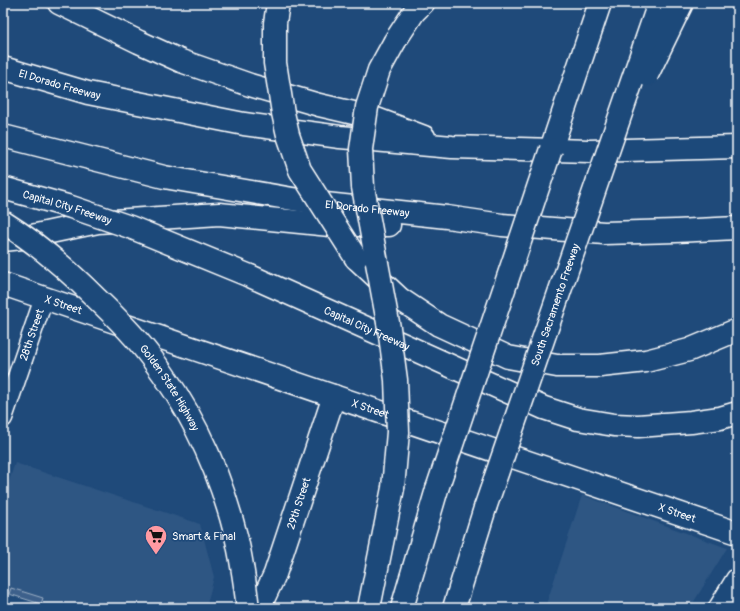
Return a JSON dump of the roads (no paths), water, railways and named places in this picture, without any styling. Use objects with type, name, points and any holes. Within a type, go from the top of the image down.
[{"type":"main road","points":[[59,3],[181,61],[257,87],[371,118],[452,147]]},
{"type":"main road","points":[[278,3],[275,23],[275,63],[288,135],[300,170],[356,258],[400,299],[439,325],[508,357],[557,366],[600,366],[646,361],[689,350],[737,330]]},
{"type":"main road","points":[[369,608],[393,488],[398,432],[396,380],[389,328],[363,187],[362,149],[367,107],[380,70],[395,41],[414,12],[423,3]]},
{"type":"main road","points":[[550,149],[585,3]]},
{"type":"main road","points":[[402,608],[437,489],[600,3]]},
{"type":"main road","name":"South Sacramento Freeway","points":[[454,608],[485,508],[660,3]]},
{"type":"main road","points":[[605,161],[682,3]]},
{"type":"main road","name":"El Dorado Freeway","points":[[3,68],[88,93],[244,124],[340,137],[452,147],[589,151],[737,147]]},
{"type":"main road","name":"El Dorado Freeway","points":[[3,136],[164,177],[316,203],[447,217],[502,225],[604,233],[737,228]]},
{"type":"main road","name":"Capital City Freeway","points":[[3,188],[71,207],[130,227],[250,276],[544,408],[578,419],[614,425],[638,426],[691,422],[737,414]]},
{"type":"main road","points":[[3,240],[22,238],[98,222],[220,214],[330,225],[502,225]]},
{"type":"main road","name":"Golden State Highway","points":[[3,222],[23,234],[77,278],[124,325],[150,356],[173,389],[194,425],[211,461],[225,498],[237,537],[248,608]]},
{"type":"main road","name":"X Street","points":[[3,284],[737,533]]},
{"type":"main road","name":"29th Street","points":[[259,608],[275,574],[334,396]]},
{"type":"street","name":"28th Street","points":[[3,418],[44,298]]},
{"type":"place","name":"Smart & Final","points":[[156,556]]}]
